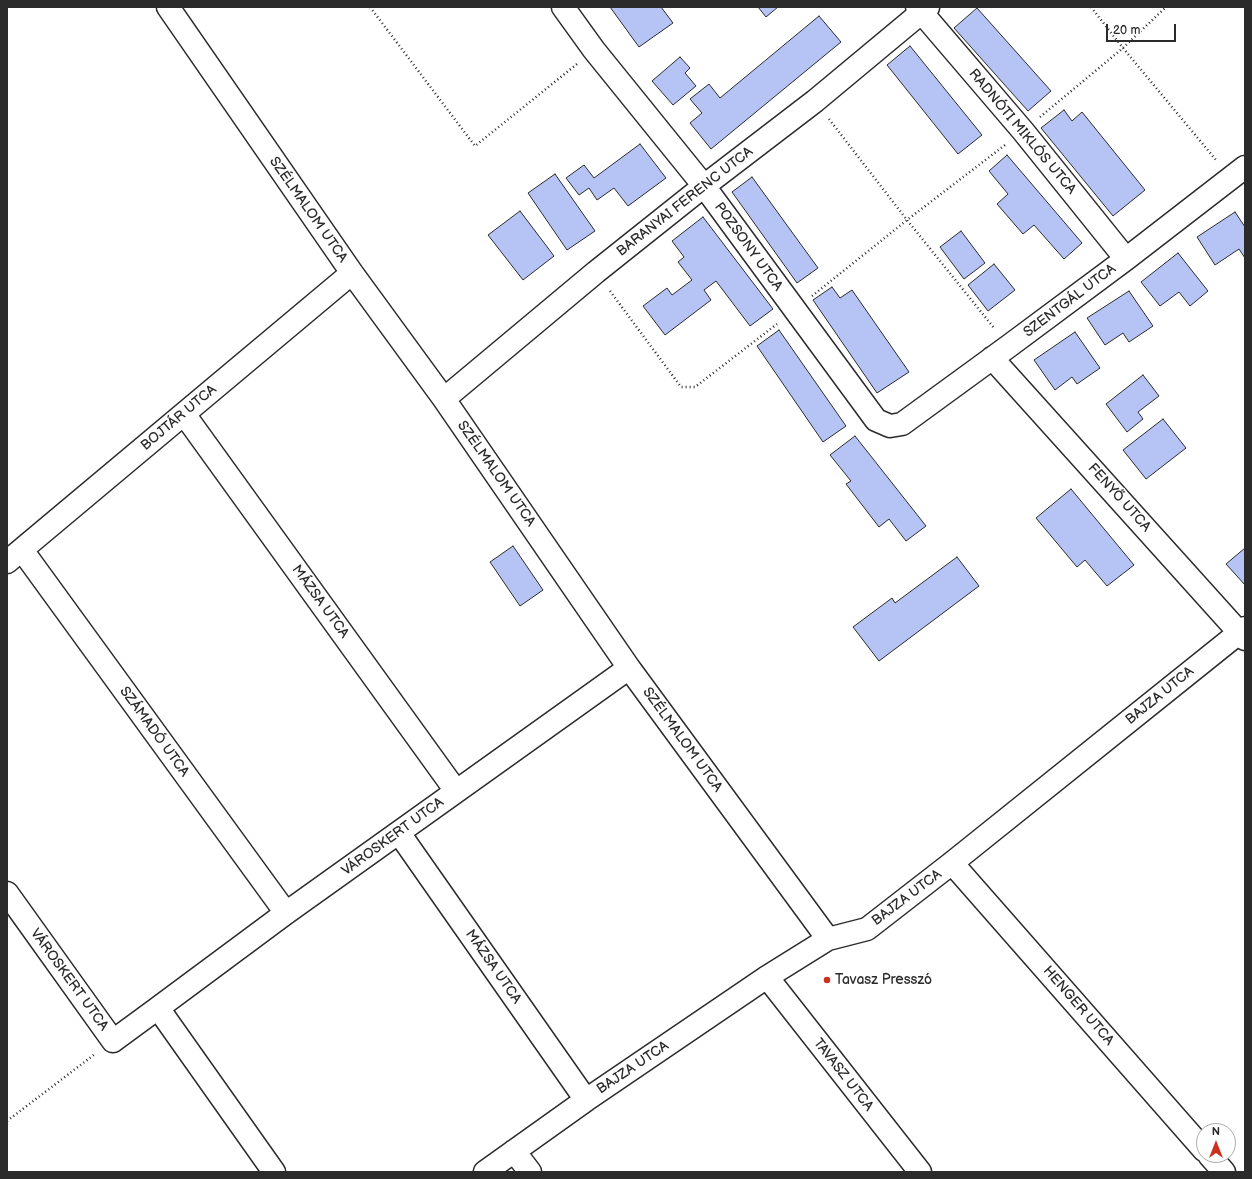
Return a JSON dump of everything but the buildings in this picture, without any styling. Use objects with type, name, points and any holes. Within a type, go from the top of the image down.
[{"type":"street","name":"SZÉLMALOM UTCA","points":[[168,7],[352,274],[444,399],[629,668],[828,939]]},
{"type":"street","name":"POZSONY UTCA","points":[[562,7],[594,50],[704,186],[794,311],[876,420],[890,426]]},
{"type":"street","name":"BARANYAI FERENC UTCA","points":[[444,399],[596,272],[704,186],[816,101],[922,9]]},
{"type":"street","name":"RADNÓTI MIKLÓS UTCA","points":[[922,9],[1126,259]]},
{"type":"street","name":"SZENTGÁL UTCA","points":[[890,426],[902,424],[1126,259],[1238,173]]},
{"type":"street","name":"BOJTÁR UTCA","points":[[15,556],[352,274]]},
{"type":"street","name":"FENYŐ UTCA","points":[[1000,352],[1243,633]]},
{"type":"street","name":"MÁZSA UTCA","points":[[184,414],[456,791]]},
{"type":"street","name":"SZÁMADÓ UTCA","points":[[15,556],[286,913]]},
{"type":"street","name":"BAJZA UTCA","points":[[485,1172],[586,1100],[767,977],[828,939],[867,928],[952,863],[1243,633]]},
{"type":"street","name":"VÁROSKERT UTCA","points":[[7,893],[113,1041],[286,913],[629,668]]},
{"type":"street","name":"MÁZSA UTCA","points":[[399,833],[586,1100]]},
{"type":"street","name":"HENGER UTCA","points":[[952,863],[1196,1141]]},
{"type":"street","name":"TAVASZ UTCA","points":[[767,977],[920,1172]]},
{"type":"street","points":[[158,1008],[274,1172]]},
{"type":"street","points":[[514,1150],[530,1172]]},
{"type":"street","points":[[1216,1163],[1224,1172]]},
{"type":"path","points":[[370,7],[475,146],[594,50]]},
{"type":"path","points":[[1091,7],[1124,48],[1238,173]]},
{"type":"path","points":[[596,272],[681,387],[695,387],[794,311],[907,220],[1023,131],[1124,48],[1166,7]]},
{"type":"path","points":[[816,101],[907,220],[1000,352]]},
{"type":"path","points":[[7,1121],[113,1041]]},
{"type":"place","name":"Tavasz Presszó","points":[[827,980]]}]
